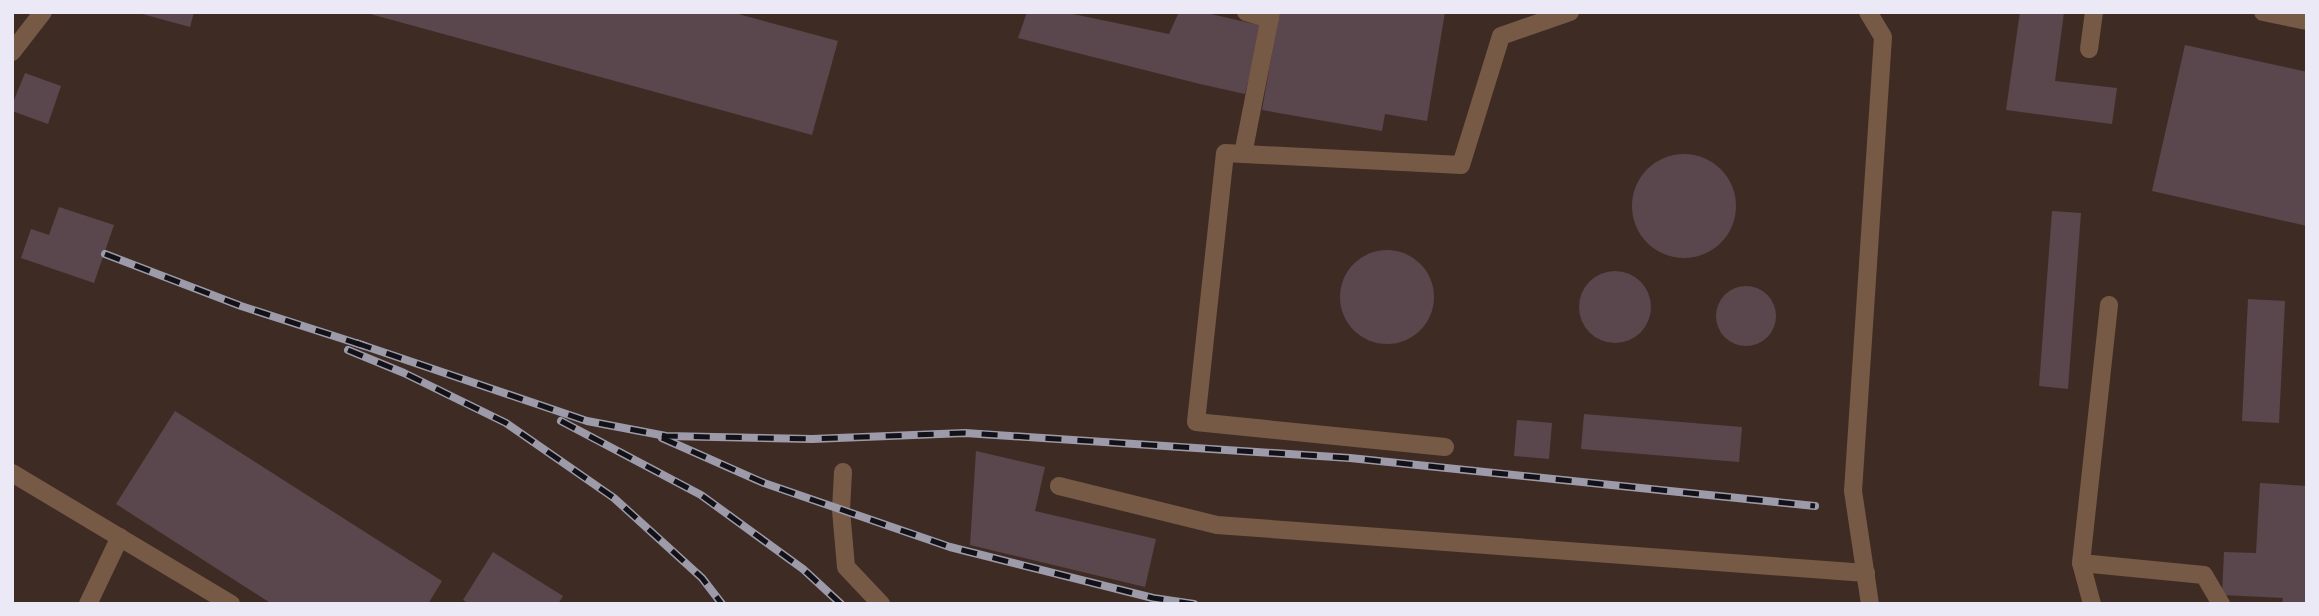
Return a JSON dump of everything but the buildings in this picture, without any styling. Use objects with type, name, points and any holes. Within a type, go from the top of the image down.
[{"type":"lane","points":[[12,52],[43,12]]},
{"type":"lane","points":[[1243,154],[1270,15],[1246,12]]},
{"type":"lane","points":[[1446,447],[1196,422],[1224,153],[1461,165],[1501,36],[1570,12]]},
{"type":"lane","points":[[1868,12],[1882,37],[1853,491],[1870,604]]},
{"type":"lane","points":[[2089,49],[2094,12]]},
{"type":"lane","points":[[2263,12],[2307,21]]},
{"type":"lane","points":[[2092,604],[2081,564],[2109,305]]},
{"type":"lane","points":[[843,472],[841,510],[846,567],[881,604]]},
{"type":"lane","points":[[12,473],[231,604]]},
{"type":"lane","points":[[1059,486],[1217,525],[1866,573]]},
{"type":"lane","points":[[88,604],[120,537]]},
{"type":"lane","points":[[2081,564],[2204,575],[2221,604]]},
{"type":"shaded area","points":[[12,12],[2307,12],[2307,604],[12,604]]},
{"type":"railway","points":[[105,254],[241,306],[365,346]]},
{"type":"railway","points":[[356,343],[587,421],[666,436],[812,439],[965,433],[1350,458],[1815,506]]},
{"type":"railway","points":[[348,350],[404,373],[506,423],[614,498],[702,578],[722,604]]},
{"type":"railway","points":[[561,421],[701,495],[803,569],[841,604]]},
{"type":"railway","points":[[662,438],[764,483],[950,547],[1153,598],[1194,604]]}]
